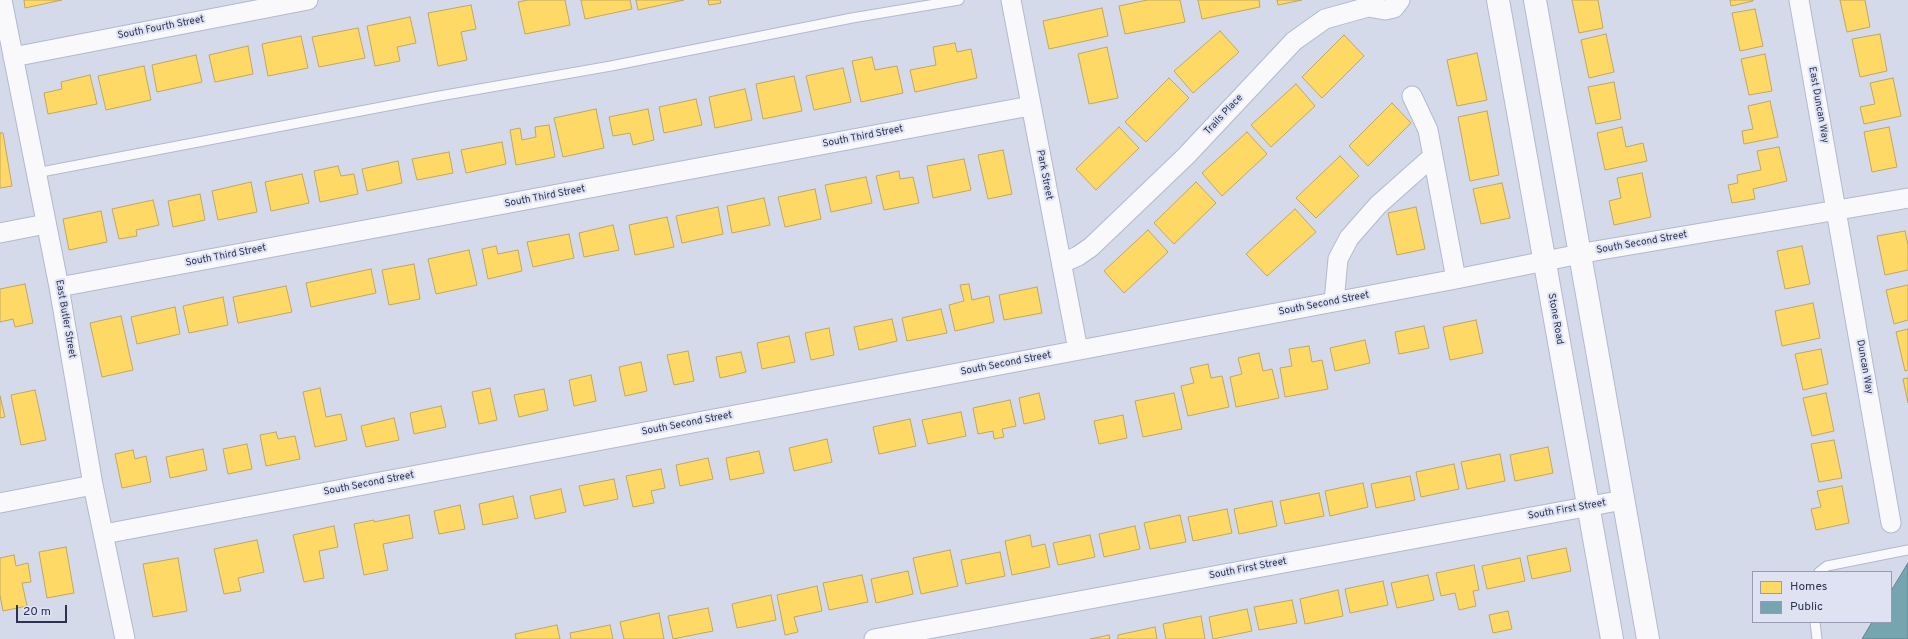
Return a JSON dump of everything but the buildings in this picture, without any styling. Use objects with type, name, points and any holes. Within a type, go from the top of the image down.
[{"type":"main road","name":"Stone Road","points":[[1498,0],[1612,639]]},
{"type":"main road","points":[[1535,0],[1648,639]]},
{"type":"street","name":"East Butler Street","points":[[2,0],[46,224],[60,287],[93,485],[125,639]]},
{"type":"street","name":"South Fourth Street","points":[[13,56],[308,0]]},
{"type":"street","name":"Park Street","points":[[1012,0],[1030,106],[1078,350]]},
{"type":"street","name":"Trails Place","points":[[1062,263],[1078,256],[1091,247],[1186,156],[1294,41],[1325,19],[1367,4],[1385,10],[1394,8],[1400,0]]},
{"type":"street","name":"East Duncan Way","points":[[1799,0],[1837,210]]},
{"type":"street","points":[[1412,96],[1428,130],[1456,279]]},
{"type":"street","name":"South Third Street","points":[[60,287],[1030,106]]},
{"type":"street","points":[[1334,302],[1338,259],[1349,238],[1378,206],[1432,157]]},
{"type":"street","name":"South Second Street","points":[[104,534],[1456,279],[1580,254],[1908,198]]},
{"type":"street","name":"Duncan Way","points":[[1837,210],[1891,523]]},
{"type":"street","points":[[0,233],[46,224]]},
{"type":"street","points":[[0,503],[93,485]]},
{"type":"street","name":"South First Street","points":[[874,639],[1623,500]]},
{"type":"lane","points":[[36,173],[434,97],[611,66],[852,18],[959,0]]},
{"type":"lane","points":[[1820,571],[1827,566],[1908,550]]},
{"type":"lane","points":[[1814,623],[1817,639]]}]
